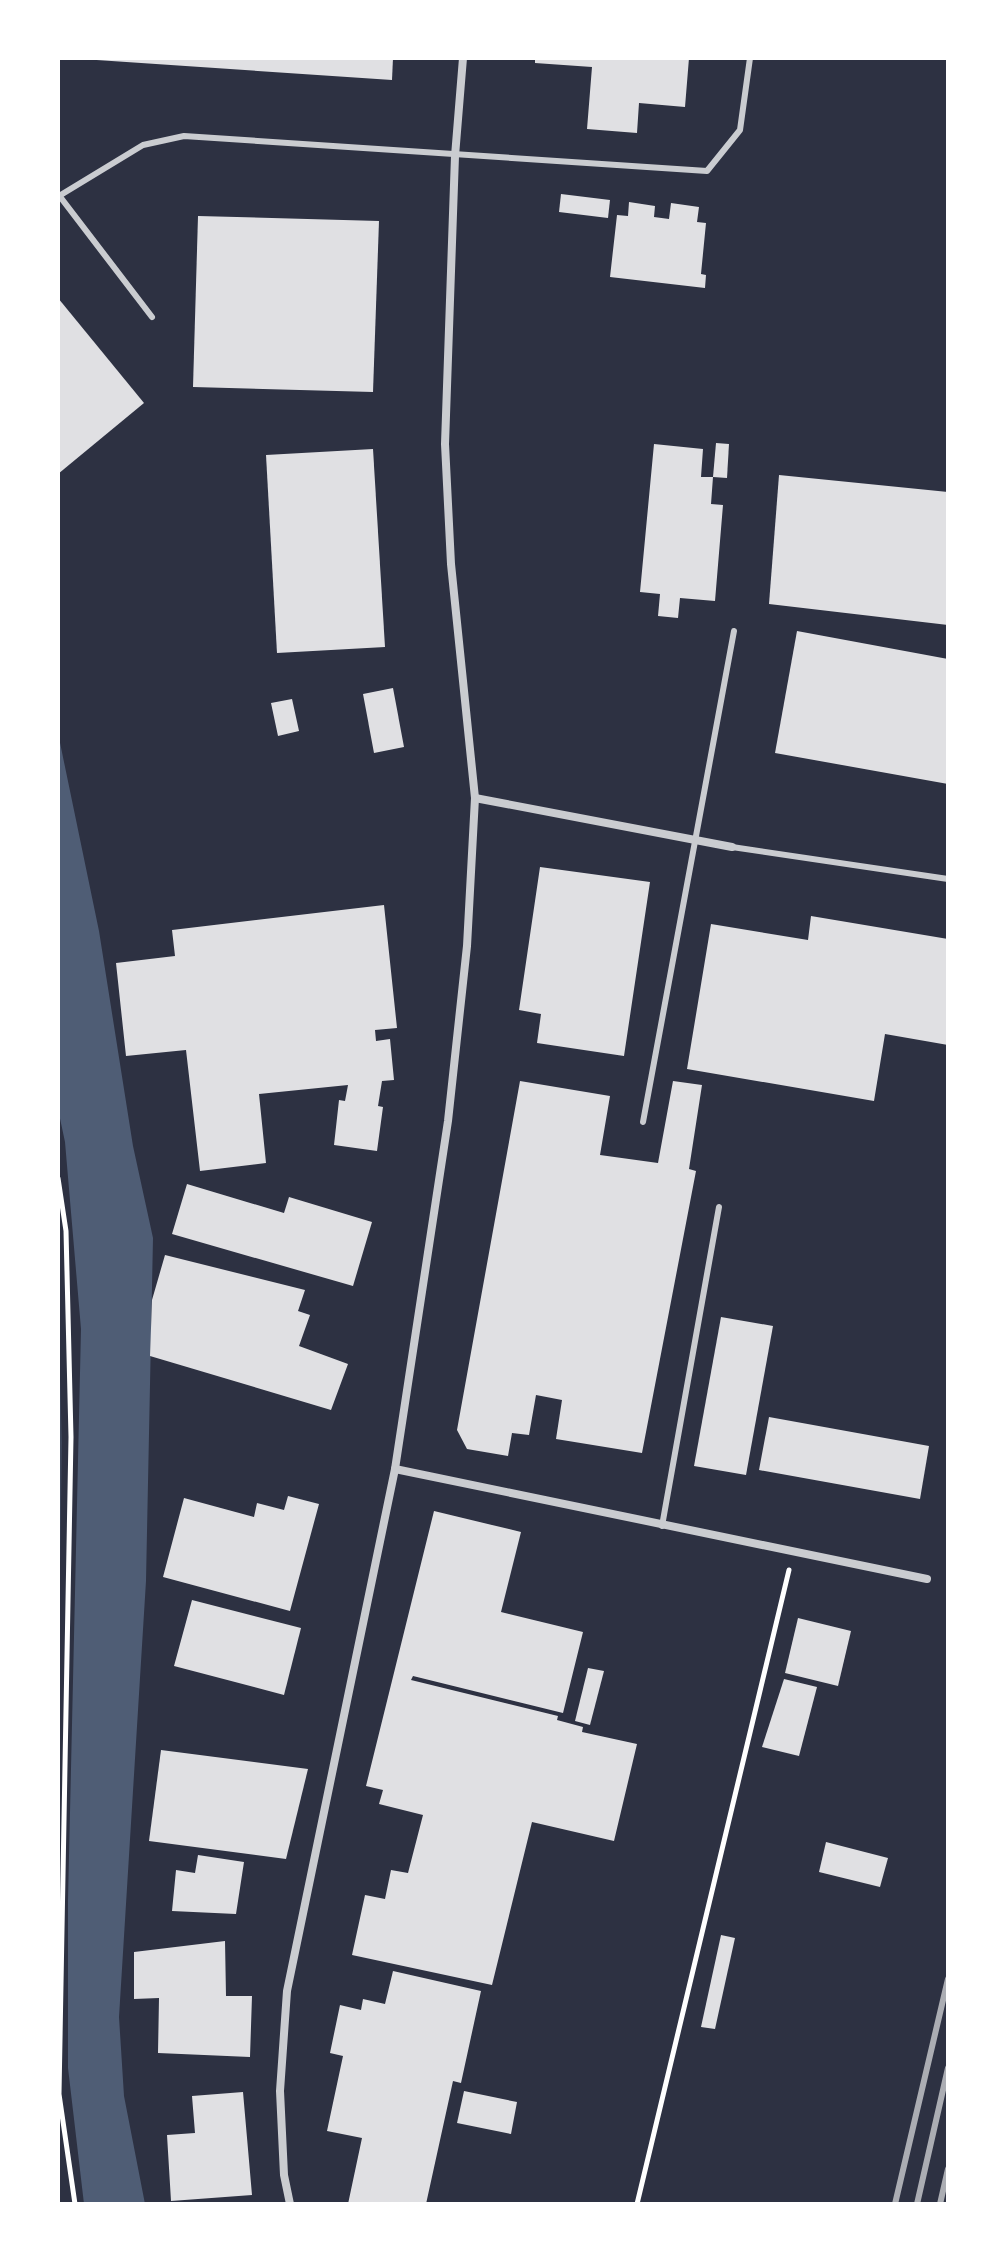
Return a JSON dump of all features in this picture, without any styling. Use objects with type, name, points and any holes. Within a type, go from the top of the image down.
[{"type":"street","points":[[290,2204],[284,2175],[280,2091],[287,1991],[395,1469],[448,1121],[467,946],[475,798],[451,564],[445,444],[455,156],[463,58]]},
{"type":"street","points":[[475,798],[732,847]]},
{"type":"street","points":[[395,1469],[793,1554],[927,1579]]},
{"type":"lane","points":[[152,317],[59,195],[143,145],[184,136],[707,171],[740,130],[750,58]]},
{"type":"lane","points":[[643,1122],[734,631]]},
{"type":"lane","points":[[732,847],[948,879]]},
{"type":"lane","points":[[662,1526],[719,1207]]},
{"type":"path","points":[[58,1178],[66,1231],[71,1437],[59,2094],[75,2204]]},
{"type":"path","points":[[637,2204],[793,1554]]},
{"type":"shaded area","points":[[58,733],[99,931],[133,1146],[153,1238],[146,1581],[119,2017],[124,2096],[145,2204],[84,2204],[68,2068],[68,1900],[81,1329],[65,1142],[58,1109]]},
{"type":"shaded area","points":[[58,1312],[62,1443],[58,1692]]},
{"type":"building","points":[[67,58],[393,58],[392,80]]},
{"type":"building","points":[[535,58],[689,58],[685,107],[639,103],[637,133],[587,129],[592,67],[535,63]]},
{"type":"building","points":[[561,194],[610,200],[608,218],[559,212]]},
{"type":"building","points":[[629,202],[655,206],[654,217],[669,219],[671,203],[699,207],[697,222],[706,223],[701,274],[706,275],[705,288],[610,277],[617,215],[628,216]]},
{"type":"building","points":[[198,216],[379,221],[373,392],[193,387]]},
{"type":"building","points":[[58,298],[144,403],[58,474]]},
{"type":"building","points":[[716,443],[729,444],[727,478],[713,477]]},
{"type":"building","points":[[654,444],[703,449],[701,477],[713,477],[711,504],[723,505],[715,601],[680,598],[678,618],[658,616],[660,594],[640,592]]},
{"type":"building","points":[[373,449],[385,647],[277,653],[266,455]]},
{"type":"building","points":[[779,475],[948,492],[948,625],[769,604]]},
{"type":"building","points":[[797,631],[948,659],[948,784],[775,753]]},
{"type":"building","points":[[393,688],[404,747],[374,753],[363,694]]},
{"type":"building","points":[[292,699],[299,731],[278,736],[271,703]]},
{"type":"building","points":[[540,867],[650,882],[624,1056],[537,1043],[541,1014],[519,1010]]},
{"type":"building","points":[[384,905],[397,1028],[375,1030],[376,1041],[390,1039],[394,1080],[382,1081],[378,1106],[383,1107],[377,1151],[334,1145],[339,1100],[345,1101],[348,1085],[259,1094],[266,1163],[200,1171],[186,1050],[126,1056],[116,963],[175,956],[172,930]]},
{"type":"building","points":[[811,916],[948,939],[948,1045],[885,1034],[874,1101],[687,1069],[711,924],[808,940]]},
{"type":"building","points":[[520,1081],[610,1096],[600,1155],[658,1163],[673,1081],[702,1085],[689,1169],[696,1171],[642,1453],[556,1439],[562,1400],[536,1395],[529,1435],[512,1433],[508,1456],[467,1449],[457,1430]]},
{"type":"building","points":[[187,1184],[284,1213],[289,1197],[372,1222],[353,1286],[172,1234]]},
{"type":"building","points":[[165,1255],[305,1290],[298,1311],[310,1315],[299,1346],[348,1364],[331,1410],[150,1356],[152,1300]]},
{"type":"building","points":[[721,1317],[773,1326],[746,1475],[694,1466]]},
{"type":"building","points":[[769,1417],[929,1446],[920,1499],[759,1470]]},
{"type":"building","points":[[288,1496],[319,1504],[290,1611],[163,1577],[184,1498],[254,1517],[257,1503],[284,1510]]},
{"type":"building","points":[[434,1511],[521,1532],[501,1612],[583,1632],[563,1713],[413,1676],[411,1680],[558,1716],[557,1720],[583,1727],[582,1732],[637,1744],[614,1841],[532,1822],[492,1985],[352,1955],[365,1895],[385,1899],[391,1870],[408,1873],[423,1815],[379,1804],[383,1790],[366,1786]]},
{"type":"building","points":[[192,1600],[301,1628],[284,1695],[174,1666]]},
{"type":"building","points":[[798,1618],[851,1631],[838,1686],[785,1673]]},
{"type":"building","points":[[588,1668],[604,1671],[590,1725],[575,1721]]},
{"type":"building","points":[[784,1679],[817,1687],[799,1756],[762,1747]]},
{"type":"building","points":[[161,1750],[308,1769],[286,1859],[149,1841]]},
{"type":"building","points":[[826,1842],[888,1858],[880,1887],[819,1872]]},
{"type":"building","points":[[198,1855],[244,1862],[236,1914],[172,1911],[176,1870],[195,1873]]},
{"type":"building","points":[[721,1935],[735,1938],[715,2029],[701,2027]]},
{"type":"building","points":[[225,1941],[226,1996],[252,1996],[250,2057],[158,2053],[159,1998],[134,1999],[134,1952]]},
{"type":"building","points":[[393,1971],[481,1991],[461,2083],[453,2081],[426,2204],[348,2204],[362,2138],[327,2131],[343,2056],[330,2053],[340,2005],[361,2010],[363,1999],[385,2004]]},
{"type":"building","points":[[464,2091],[517,2102],[511,2134],[457,2123]]},
{"type":"building","points":[[243,2092],[252,2195],[171,2201],[167,2135],[195,2133],[192,2096]]},
{"type":"railway","points":[[895,2204],[948,1979]]},
{"type":"railway","points":[[917,2204],[948,2068]]},
{"type":"railway","points":[[940,2204],[948,2169]]}]
